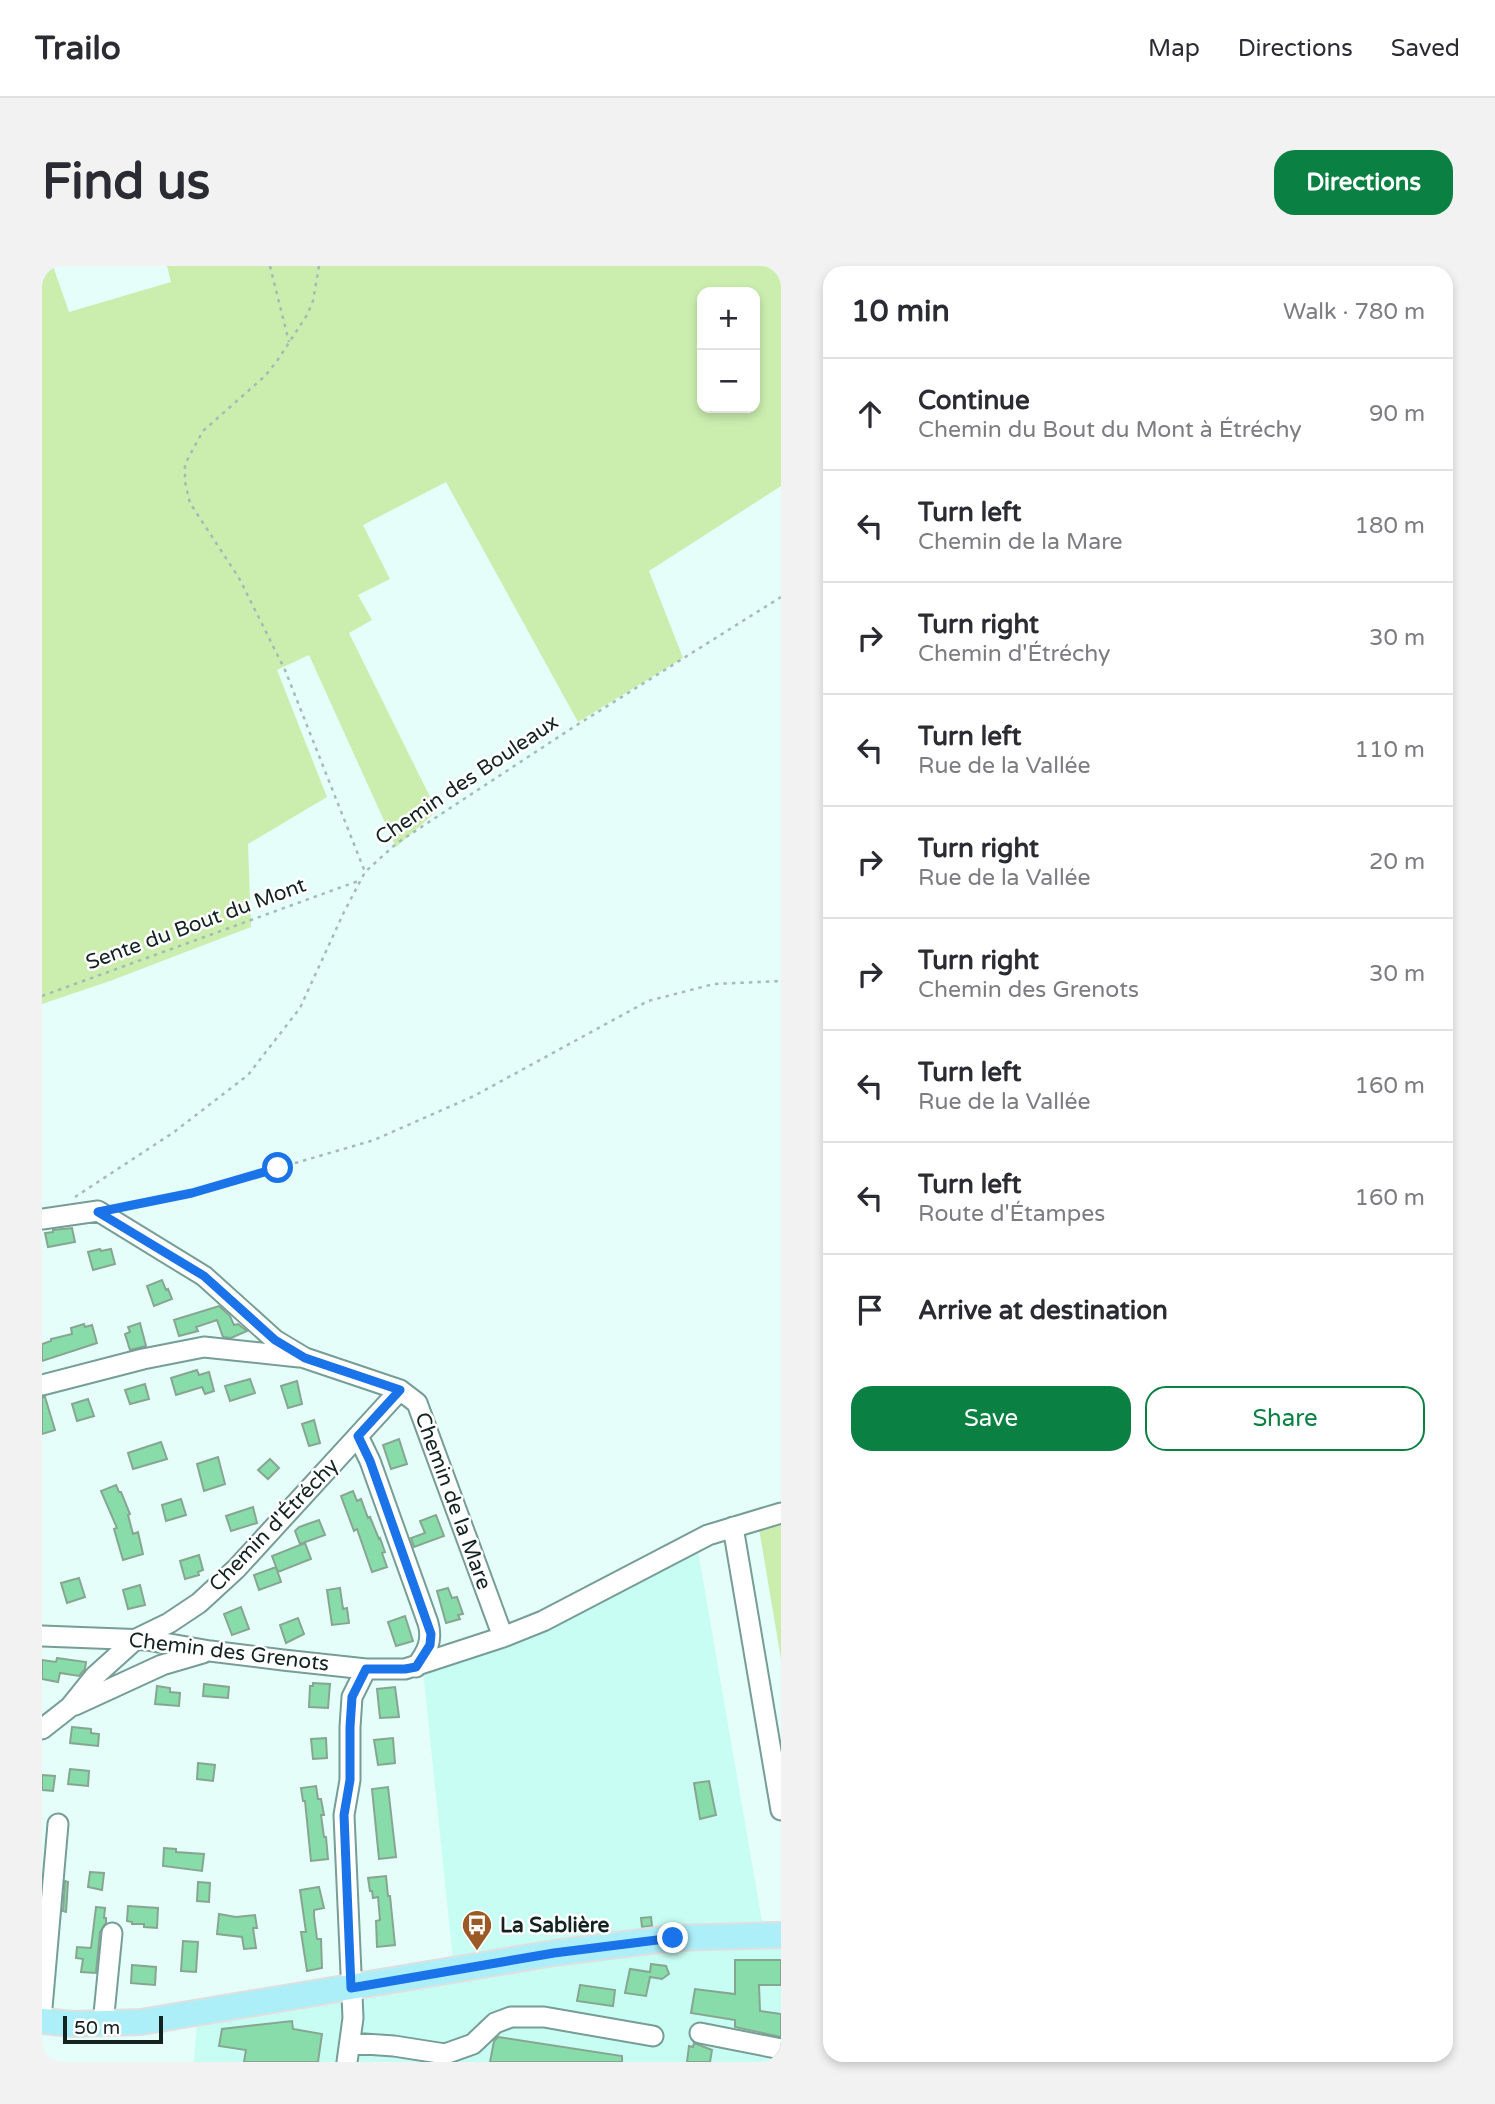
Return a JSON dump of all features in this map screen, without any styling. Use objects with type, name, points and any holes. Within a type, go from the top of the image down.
[{"type":"main road","points":[[42,2021],[103,2024],[141,2022],[554,1953],[660,1940],[781,1935]]},
{"type":"street","points":[[47,1219],[98,1212]]},
{"type":"street","name":"Chemin de la Mare","points":[[98,1212],[204,1276],[275,1340],[305,1358],[400,1390],[417,1403],[503,1637]]},
{"type":"street","points":[[42,1385],[143,1359],[204,1348],[305,1358]]},
{"type":"street","name":"Chemin d'Étréchy","points":[[42,1729],[70,1707],[95,1676],[136,1639],[169,1623],[199,1603],[236,1569],[400,1390]]},
{"type":"street","points":[[358,1436],[370,1461],[431,1634],[430,1645],[416,1667]]},
{"type":"street","name":"Chemin des Grenots","points":[[42,1636],[136,1639],[210,1651],[366,1669],[405,1669],[544,1621],[708,1535],[781,1513]]},
{"type":"street","points":[[733,1527],[781,1810]]},
{"type":"street","points":[[70,1707],[162,1665],[210,1651]]},
{"type":"street","points":[[366,1669],[352,1697],[350,1780],[344,1815],[353,2018],[348,2052],[394,2046],[445,2054],[473,2044],[495,2023],[511,2017],[544,2017],[653,2036]]},
{"type":"street","points":[[42,2008],[58,1824]]},
{"type":"street","points":[[103,2024],[111,1933]]},
{"type":"street","points":[[700,2034],[781,2049]]},
{"type":"path","points":[[270,266],[289,342]]},
{"type":"path","points":[[319,266],[313,301],[307,315],[265,376],[203,431],[185,464],[184,482],[190,503],[239,578],[285,670],[365,872]]},
{"type":"path","name":"Chemin des Bouleaux","points":[[47,1219],[71,1199],[174,1132],[248,1075],[300,1008],[365,872],[397,843],[569,730],[781,597]]},
{"type":"path","name":"Sente du Bout du Mont","points":[[42,996],[361,880]]},
{"type":"path","points":[[98,1212],[192,1193],[374,1140],[474,1096],[648,1001],[714,984],[781,981]]},
{"type":"shaded area","points":[[697,1545],[762,1921],[781,1921],[781,2062],[194,2062],[197,2024],[455,1980],[423,1670]]},
{"type":"green space","points":[[42,266],[53,266],[69,312],[171,282],[167,266],[781,266],[781,486],[649,571],[683,658],[578,722],[446,482],[363,525],[390,579],[358,595],[372,620],[349,633],[437,811],[396,847],[309,655],[277,670],[327,797],[248,844],[251,927],[42,1004]]},
{"type":"green space","points":[[781,1516],[781,1659],[758,1523]]},
{"type":"building","points":[[72,1228],[75,1242],[48,1247],[45,1233]]},
{"type":"building","points":[[111,1249],[115,1264],[93,1270],[88,1252]]},
{"type":"building","points":[[162,1280],[172,1299],[154,1306],[147,1286]]},
{"type":"building","points":[[219,1306],[230,1316],[234,1325],[238,1324],[247,1331],[231,1338],[223,1337],[217,1320],[196,1327],[198,1331],[179,1336],[174,1320]]},
{"type":"building","points":[[140,1323],[146,1346],[130,1350],[125,1334],[130,1332],[128,1327]]},
{"type":"building","points":[[84,1324],[85,1327],[92,1325],[97,1343],[42,1361],[42,1344],[72,1334],[71,1328]]},
{"type":"building","points":[[197,1370],[199,1375],[209,1372],[214,1391],[205,1394],[202,1387],[176,1395],[171,1378]]},
{"type":"building","points":[[250,1379],[255,1393],[230,1401],[225,1386]]},
{"type":"building","points":[[297,1381],[302,1404],[288,1408],[281,1386]]},
{"type":"building","points":[[145,1384],[149,1399],[130,1404],[125,1390]]},
{"type":"building","points":[[42,1397],[45,1397],[55,1430],[42,1434]]},
{"type":"building","points":[[88,1399],[94,1416],[77,1421],[72,1404]]},
{"type":"building","points":[[314,1420],[320,1443],[309,1446],[302,1424]]},
{"type":"building","points":[[399,1439],[407,1464],[391,1469],[383,1445]]},
{"type":"building","points":[[161,1442],[167,1459],[133,1469],[128,1453]]},
{"type":"building","points":[[218,1457],[225,1484],[204,1491],[197,1464]]},
{"type":"building","points":[[270,1459],[279,1468],[268,1479],[258,1470]]},
{"type":"building","points":[[116,1485],[130,1514],[128,1515],[133,1534],[138,1532],[143,1554],[123,1560],[114,1529],[117,1528],[101,1491]]},
{"type":"building","points":[[353,1491],[357,1501],[361,1499],[380,1538],[387,1567],[372,1572],[357,1529],[354,1531],[341,1496]]},
{"type":"building","points":[[181,1499],[186,1515],[166,1521],[162,1505]]},
{"type":"building","points":[[253,1507],[257,1523],[231,1531],[226,1516]]},
{"type":"building","points":[[436,1515],[444,1536],[414,1547],[411,1538],[425,1533],[420,1521]]},
{"type":"building","points":[[319,1520],[325,1535],[300,1544],[295,1531]]},
{"type":"building","points":[[305,1543],[311,1559],[278,1572],[272,1556]]},
{"type":"building","points":[[199,1555],[203,1570],[198,1572],[199,1575],[185,1579],[180,1561]]},
{"type":"building","points":[[276,1567],[281,1582],[259,1590],[254,1575]]},
{"type":"building","points":[[79,1578],[85,1597],[67,1603],[61,1583]]},
{"type":"building","points":[[140,1585],[145,1605],[128,1609],[123,1590]]},
{"type":"building","points":[[340,1588],[343,1609],[347,1608],[349,1623],[332,1625],[327,1590]]},
{"type":"building","points":[[448,1588],[452,1598],[457,1597],[463,1614],[458,1615],[460,1619],[446,1623],[437,1591]]},
{"type":"building","points":[[241,1607],[249,1629],[232,1635],[224,1614]]},
{"type":"building","points":[[405,1616],[413,1641],[396,1646],[388,1622]]},
{"type":"building","points":[[298,1618],[304,1634],[286,1643],[280,1625]]},
{"type":"building","points":[[57,1658],[86,1662],[85,1669],[79,1676],[60,1673],[58,1682],[42,1679],[42,1660],[56,1662]]},
{"type":"building","points":[[313,1683],[330,1684],[328,1708],[309,1707],[310,1686],[313,1686]]},
{"type":"building","points":[[204,1684],[229,1687],[228,1698],[203,1696]]},
{"type":"building","points":[[157,1686],[180,1693],[179,1706],[155,1704]]},
{"type":"building","points":[[395,1687],[399,1717],[380,1718],[377,1689]]},
{"type":"building","points":[[72,1727],[91,1729],[91,1733],[99,1734],[98,1746],[70,1743]]},
{"type":"building","points":[[326,1738],[327,1758],[313,1759],[311,1739]]},
{"type":"building","points":[[393,1738],[395,1763],[378,1765],[374,1740]]},
{"type":"building","points":[[198,1763],[215,1765],[213,1781],[197,1779]]},
{"type":"building","points":[[70,1769],[89,1771],[88,1786],[68,1784]]},
{"type":"building","points":[[42,1775],[55,1776],[53,1791],[42,1790]]},
{"type":"building","points":[[709,1781],[716,1815],[700,1819],[694,1783]]},
{"type":"building","points":[[316,1786],[324,1815],[321,1815],[328,1859],[311,1861],[305,1801],[301,1788]]},
{"type":"building","points":[[388,1787],[396,1857],[379,1859],[372,1789]]},
{"type":"building","points":[[164,1848],[176,1849],[176,1852],[204,1854],[202,1871],[163,1866]]},
{"type":"building","points":[[90,1872],[104,1873],[102,1890],[88,1887]]},
{"type":"building","points":[[386,1876],[395,1945],[377,1947],[376,1921],[380,1920],[378,1897],[373,1898],[368,1878]]},
{"type":"building","points":[[65,1881],[68,1882],[66,1912],[63,1911]]},
{"type":"building","points":[[198,1882],[210,1883],[209,1902],[197,1901]]},
{"type":"building","points":[[319,1887],[324,1908],[314,1910],[314,1916],[317,1939],[321,1939],[322,1968],[307,1971],[301,1932],[306,1932],[300,1890]]},
{"type":"building","points":[[128,1906],[158,1908],[157,1928],[127,1921]]},
{"type":"building","points":[[96,1907],[105,1908],[106,1923],[100,1932],[96,1973],[81,1972],[83,1959],[76,1958],[77,1947],[91,1948]]},
{"type":"building","points":[[219,1914],[236,1917],[255,1915],[257,1928],[253,1928],[256,1948],[244,1949],[242,1937],[217,1934]]},
{"type":"building","points":[[651,1917],[652,1926],[642,1927],[641,1918]]},
{"type":"building","points":[[183,1941],[198,1942],[196,1972],[181,1971]]},
{"type":"building","points":[[735,1960],[781,1960],[781,1985],[759,1985],[760,2011],[781,2014],[781,2037],[735,2027],[735,2020],[691,2013],[695,1989],[735,1994]]},
{"type":"building","points":[[651,1964],[666,1966],[669,1974],[662,1979],[650,1977],[646,1996],[625,1993],[630,1969],[650,1972]]},
{"type":"building","points":[[132,1965],[156,1967],[155,1985],[131,1983]]},
{"type":"building","points":[[580,1985],[615,1990],[613,2006],[577,2001]]},
{"type":"building","points":[[292,2021],[293,2029],[322,2034],[318,2062],[244,2062],[246,2050],[219,2046],[222,2029]]},
{"type":"building","points":[[498,2037],[622,2056],[622,2062],[490,2062],[494,2041]]},
{"type":"building","points":[[694,2043],[712,2050],[710,2062],[687,2062],[689,2046],[693,2047]]},
{"type":"place","name":"La Sablière","points":[[477,1952]]},
{"type":"route","points":[[278,1168],[192,1193],[98,1212],[204,1276],[275,1340],[305,1358],[400,1390],[358,1436],[370,1461],[431,1634],[430,1645],[416,1667],[366,1669],[352,1697],[350,1780],[344,1815],[351,1988],[554,1953],[673,1938]]}]
